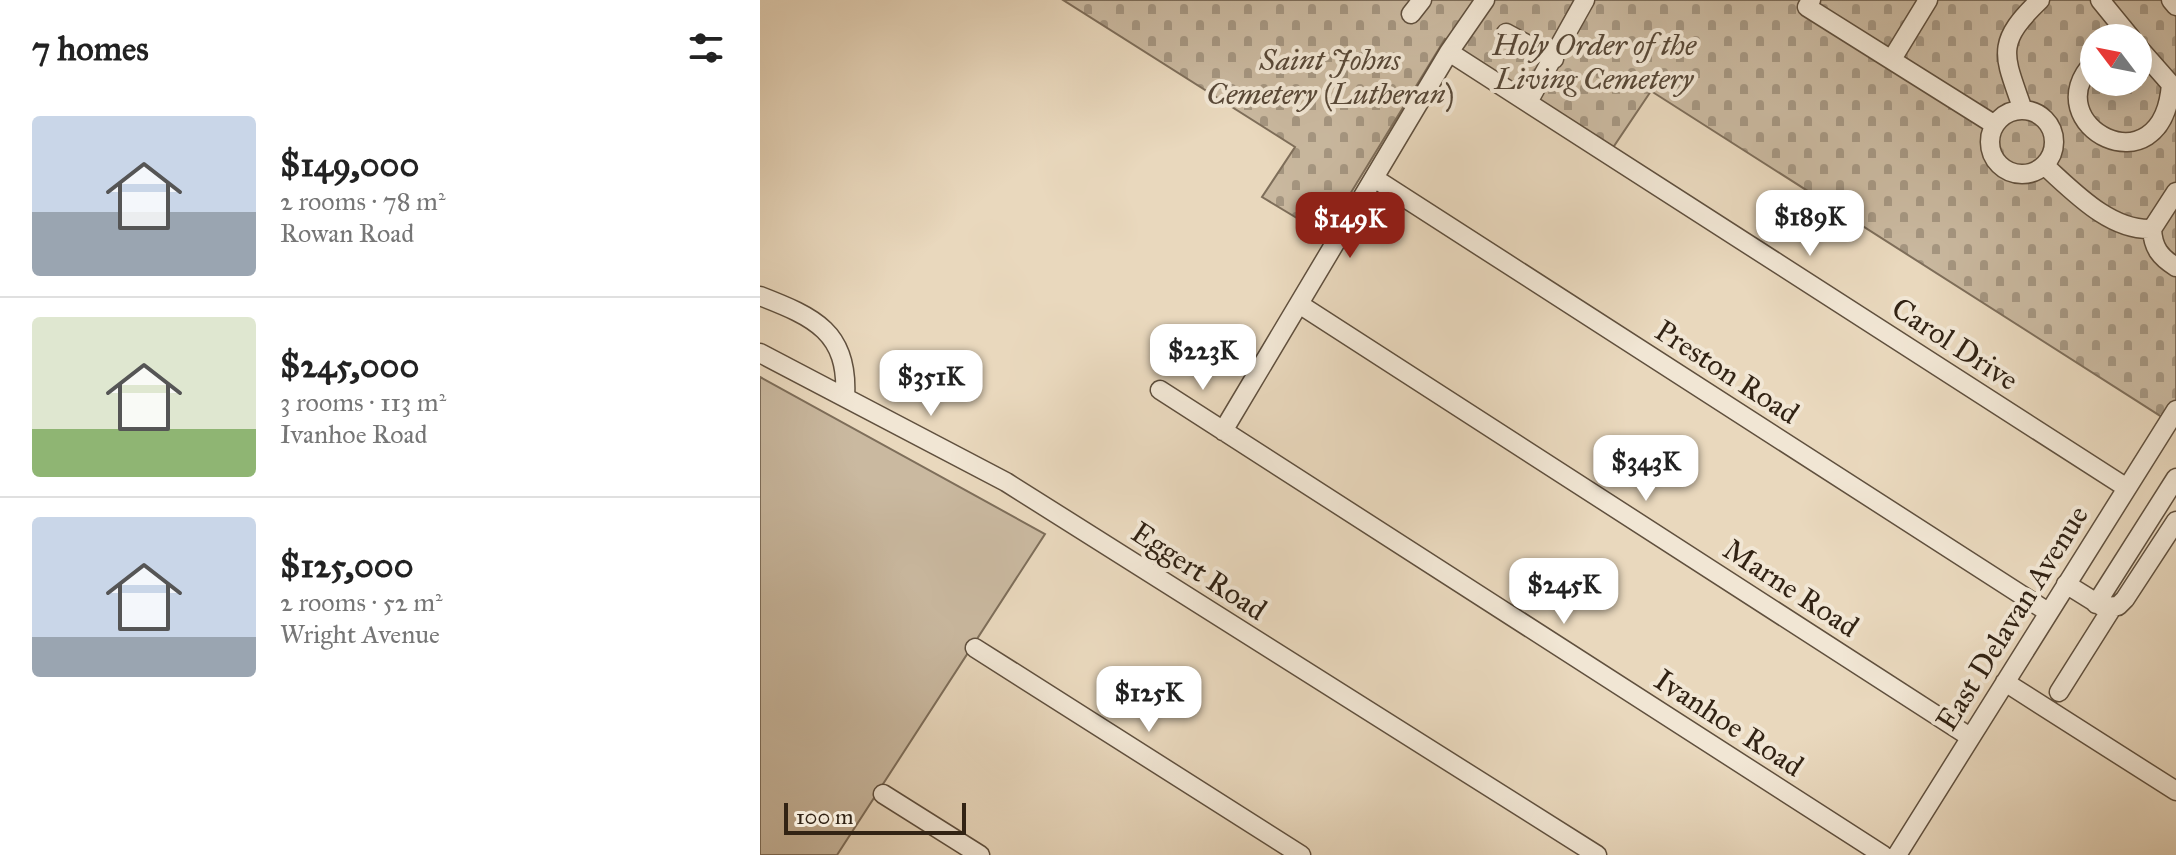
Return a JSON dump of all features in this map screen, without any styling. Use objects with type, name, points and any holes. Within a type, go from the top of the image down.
[{"type":"street","points":[[1223,431],[1449,52],[1485,0]]},
{"type":"street","points":[[1528,102],[1585,0]]},
{"type":"street","points":[[1811,0],[1807,7],[1995,125]]},
{"type":"street","points":[[1892,59],[1928,0]]},
{"type":"street","points":[[2023,110],[2006,56],[2008,41],[2022,17],[2040,0]]},
{"type":"street","points":[[2100,0],[2120,24]]},
{"type":"street","points":[[2171,0],[2176,6]]},
{"type":"street","points":[[1506,33],[1554,59]]},
{"type":"street","name":"Carol Drive","points":[[1449,52],[2127,488]]},
{"type":"street","points":[[2080,84],[2078,92],[2082,115],[2089,127],[2112,141],[2126,143],[2140,140],[2161,124],[2174,87],[2152,64]]},
{"type":"street","points":[[2023,110],[2037,113],[2051,129],[2054,141],[2052,154],[2044,165],[2033,172],[2020,174],[2008,170],[1997,162],[1991,150],[1995,125],[2007,114],[2023,110]]},
{"type":"street","points":[[2051,129],[2082,115]]},
{"type":"street","points":[[2044,165],[2078,196],[2117,222],[2138,230],[2152,229]]},
{"type":"street","name":"Preston Road","points":[[1374,178],[2048,612]]},
{"type":"street","points":[[2176,192],[2152,229],[2159,253],[2176,267]]},
{"type":"street","points":[[760,296],[789,307],[828,331],[842,354],[845,397]]},
{"type":"street","name":"Marne Road","points":[[1299,304],[1970,737]]},
{"type":"street","name":"Eggert Road","points":[[760,353],[1019,490],[1597,855]]},
{"type":"street","name":"Ivanhoe Road","points":[[1160,390],[1883,855]]},
{"type":"street","name":"East Delavan Avenue","points":[[1897,855],[2127,488],[2169,438],[2176,410]]},
{"type":"street","points":[[2059,692],[2176,478]]},
{"type":"street","points":[[2066,584],[2104,606],[2125,599],[2176,521]]},
{"type":"street","points":[[975,648],[1301,855]]},
{"type":"street","points":[[2005,682],[2176,791]]},
{"type":"street","points":[[883,794],[980,855]]},
{"type":"green space","points":[[1063,0],[2176,0],[2176,426],[1651,91],[1612,149],[1445,39],[1325,235],[1262,197],[1295,147]]},
{"type":"green space","points":[[760,377],[1045,534],[837,855],[760,855]]},
{"type":"park label","name":"Holy Order of the Living Cemetery","points":[[1594,62]]},
{"type":"park label","name":"Saint Johns Cemetery (Lutheran)","points":[[1330,77]]}]
